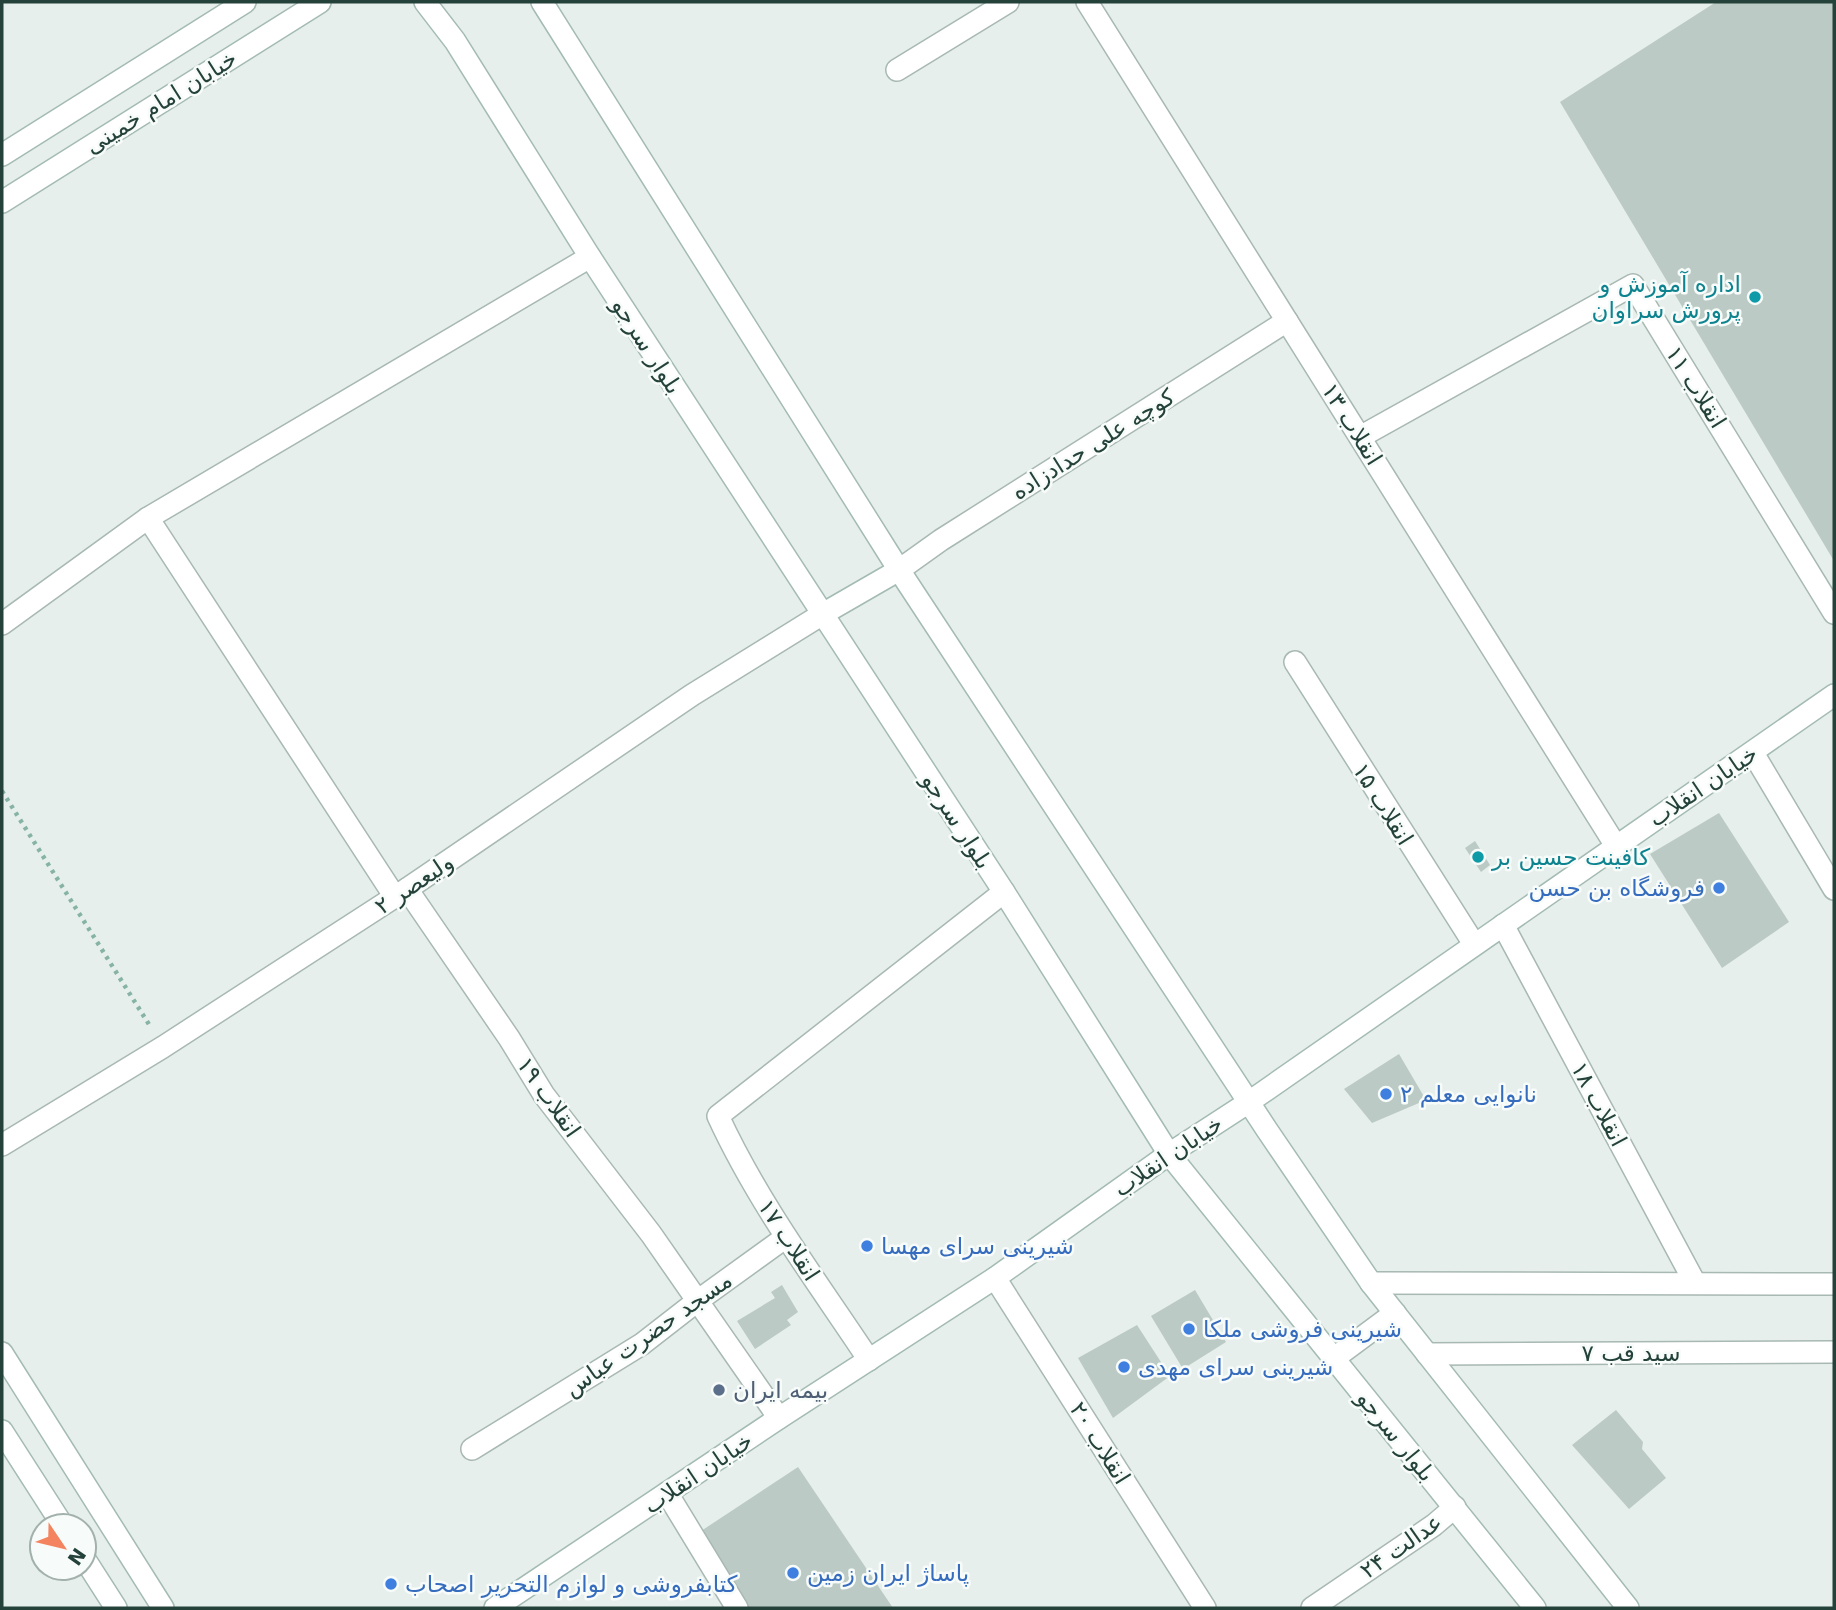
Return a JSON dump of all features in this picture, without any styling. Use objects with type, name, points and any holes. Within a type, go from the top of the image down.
[{"type":"street","name":"خیابان امام خمینی","points":[[2,155],[245,2]]},
{"type":"street","name":"خیابان امام خمینی","points":[[2,202],[320,2]]},
{"type":"street","name":"بلوار سرجو","points":[[425,2],[455,41],[590,257],[1004,892],[1169,1154],[1535,1608]]},
{"type":"street","points":[[542,2],[899,570],[1248,1102],[1371,1283],[1628,1608]]},
{"type":"street","points":[[897,69],[1008,2]]},
{"type":"street","name":"انقلاب ۱۳","points":[[1087,2],[1616,846]]},
{"type":"street","points":[[2,624],[148,518],[590,257]]},
{"type":"street","name":"انقلاب ۱۱","points":[[1360,437],[1633,285],[1834,613]]},
{"type":"street","name":"کوچه علی حدادزاده","points":[[821,615],[899,570],[941,540],[1287,321]]},
{"type":"street","name":"انقلاب ۱۹","points":[[148,518],[401,893],[509,1038],[544,1095],[651,1234],[779,1418]]},
{"type":"street","name":"ولیعصر ۲","points":[[2,1144],[163,1047],[401,893],[692,695],[821,615]]},
{"type":"street","name":"انقلاب ۱۵","points":[[1295,662],[1474,944]]},
{"type":"street","name":"خیابان انقلاب","points":[[495,1608],[779,1418],[995,1278],[1169,1154],[1834,695]]},
{"type":"street","points":[[1753,753],[1834,889]]},
{"type":"street","name":"انقلاب ۱۷","points":[[869,1360],[786,1237],[737,1157],[718,1116],[1004,892]]},
{"type":"street","name":"انقلاب ۱۸","points":[[1503,925],[1695,1283]]},
{"type":"street","name":"مسجد حضرت عباس","points":[[472,1449],[642,1344],[696,1301],[786,1237]]},
{"type":"street","name":"انقلاب ۲۰","points":[[995,1278],[1205,1608]]},
{"type":"street","points":[[1371,1283],[1834,1284]]},
{"type":"street","points":[[1333,1359],[1395,1313]]},
{"type":"street","name":"سید قب ۷","points":[[1427,1354],[1834,1352]]},
{"type":"street","points":[[2,1353],[163,1608]]},
{"type":"street","points":[[2,1431],[8,1454],[52,1512]]},
{"type":"street","points":[[667,1493],[737,1608]]},
{"type":"street","name":"عدالت ۲۴","points":[[1312,1608],[1434,1525],[1455,1507]]},
{"type":"street","points":[[98,1580],[116,1608]]},
{"type":"path","points":[[2,791],[163,1047]]},
{"type":"building","name":"اداره آموزش و پرورش سراوان","points":[[1716,2],[1834,2],[1834,561],[1560,102]]},
{"type":"building","name":"فروشگاه بن حسن","points":[[1719,813],[1789,922],[1722,968],[1650,854]]},
{"type":"building","name":"کافینت حسین بر","points":[[1475,841],[1490,865],[1481,872],[1465,848]]},
{"type":"building","name":"نانوایی معلم ۲","points":[[1399,1054],[1426,1100],[1372,1123],[1344,1089]]},
{"type":"building","points":[[782,1285],[798,1312],[787,1320],[791,1325],[755,1349],[737,1321],[775,1298],[771,1292]]},
{"type":"building","name":"شیرینی فروشی ملکا","points":[[1195,1290],[1226,1342],[1183,1369],[1151,1316]]},
{"type":"building","name":"شیرینی سرای مهدی","points":[[1137,1325],[1170,1376],[1113,1418],[1078,1358]]},
{"type":"building","points":[[1616,1410],[1643,1442],[1642,1449],[1666,1478],[1629,1509],[1572,1445]]},
{"type":"building","name":"پاساژ ایران زمین","points":[[798,1467],[893,1608],[741,1608],[692,1537]]},
{"type":"place","name":"اداره آموزش و پرورش سراوان","points":[[1755,297]]},
{"type":"place","name":"کافینت حسین بر","points":[[1478,857]]},
{"type":"place","name":"فروشگاه بن حسن","points":[[1719,888]]},
{"type":"place","name":"نانوایی معلم ۲","points":[[1386,1094]]},
{"type":"place","name":"شیرینی سرای مهسا","points":[[867,1246]]},
{"type":"place","name":"شیرینی فروشی ملکا","points":[[1189,1329]]},
{"type":"place","name":"شیرینی سرای مهدی","points":[[1124,1367]]},
{"type":"place","name":"بیمه ایران","points":[[719,1390]]},
{"type":"place","name":"پاساژ ایران زمین","points":[[793,1573]]},
{"type":"place","name":"کتابفروشی و لوازم التحریر اصحاب","points":[[391,1584]]}]
